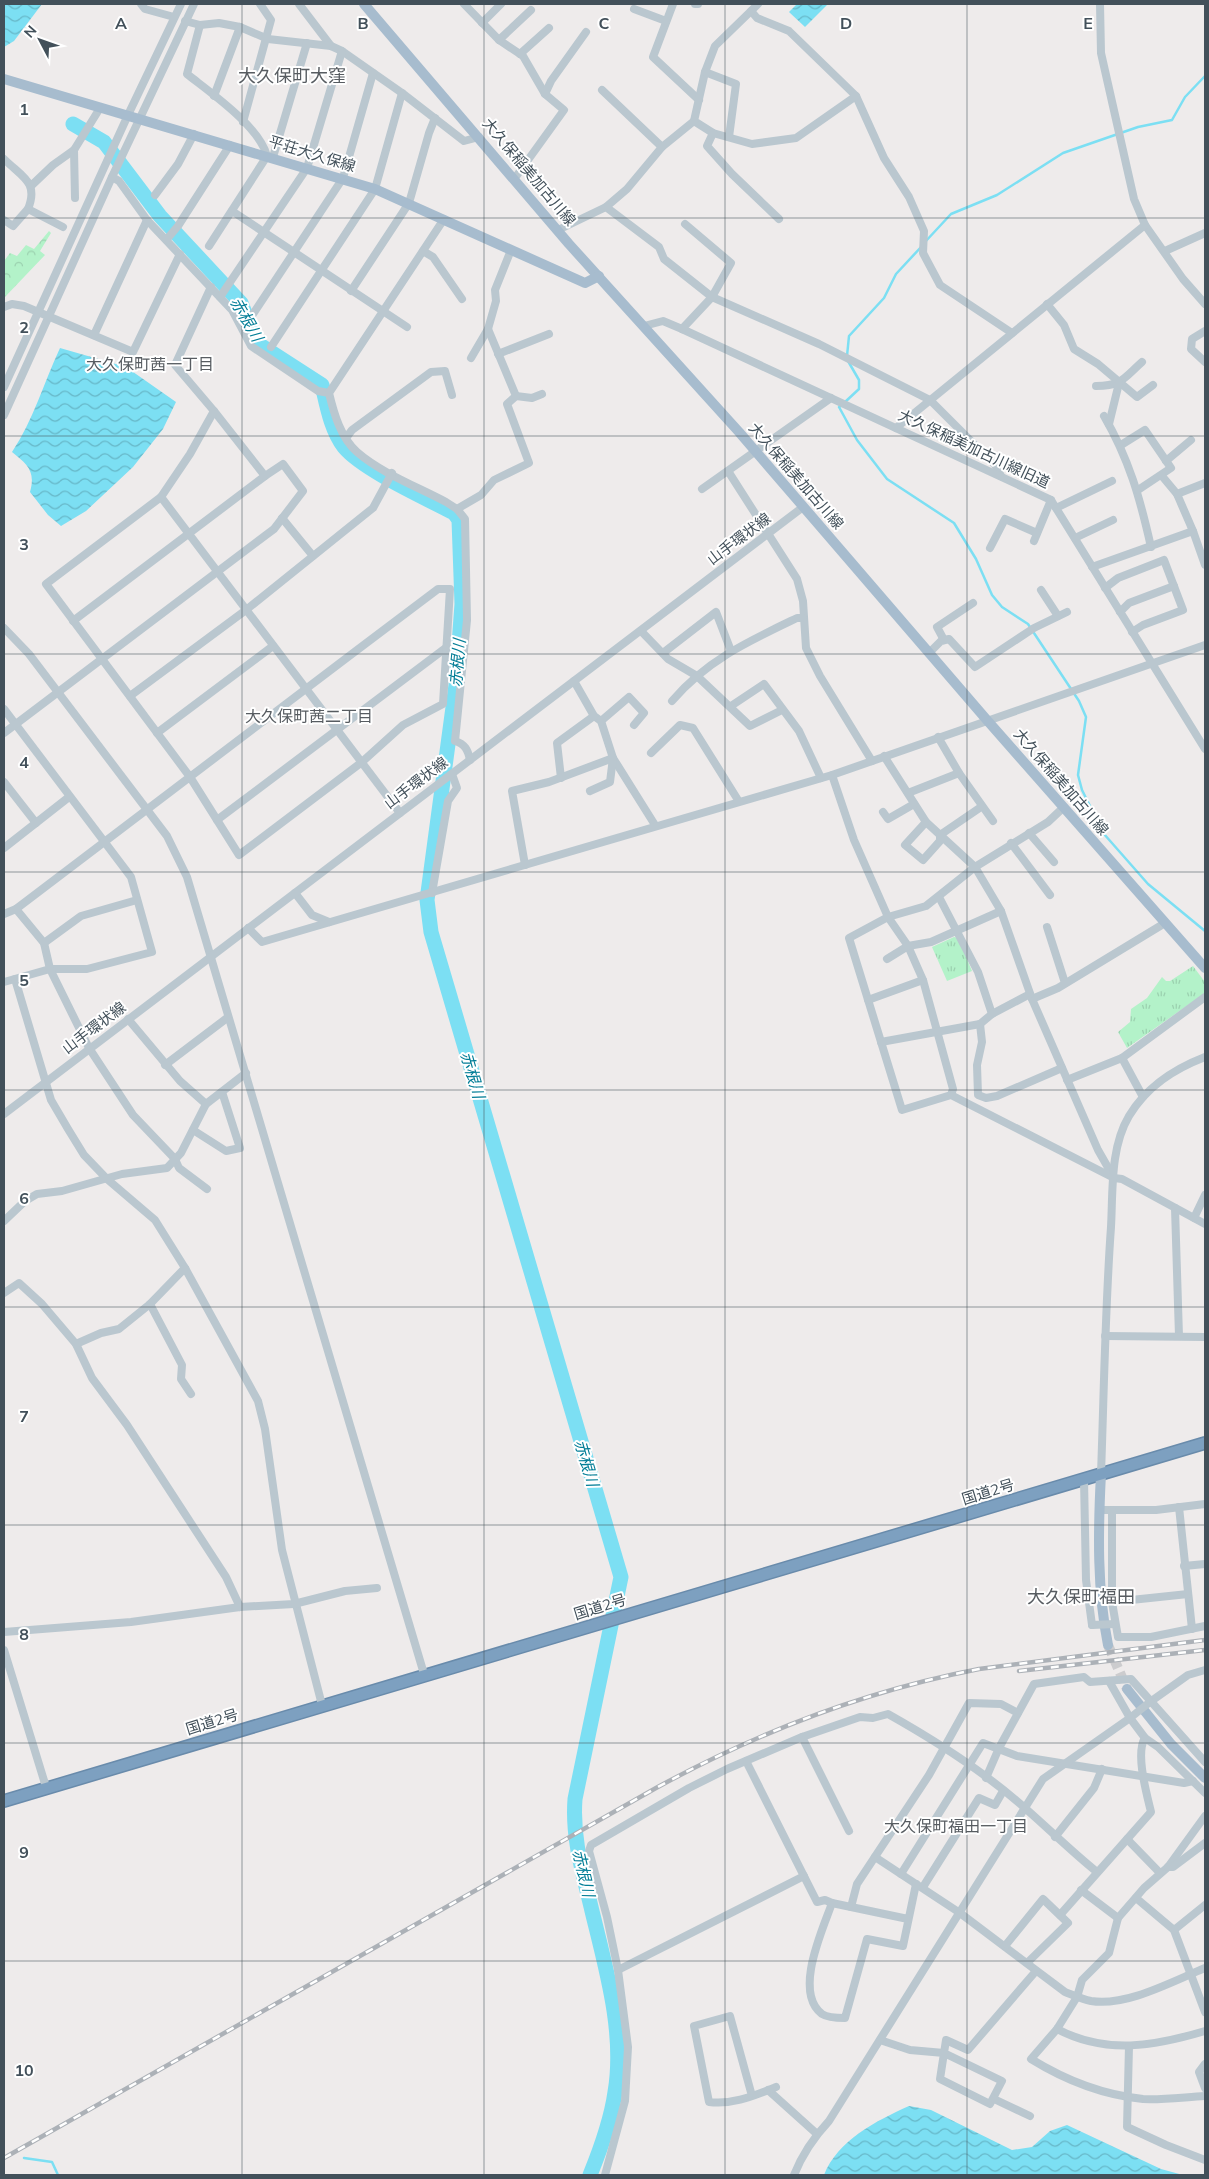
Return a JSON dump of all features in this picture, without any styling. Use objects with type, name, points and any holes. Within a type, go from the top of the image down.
[{"type":"highway","name":"国道2号","points":[[4,1800],[1205,1443]]},
{"type":"main road","name":"大久保稲美加古川線","points":[[364,4],[558,230],[754,450],[930,652],[986,720],[1205,968]]},
{"type":"main road","name":"平荘大久保線","points":[[4,79],[342,178],[409,203],[585,283],[599,276]]},
{"type":"main road","points":[[1101,1474],[1099,1510],[1102,1618],[1108,1645]]},
{"type":"main road","points":[[1126,1689],[1171,1744],[1205,1778]]},
{"type":"street","points":[[141,4],[145,9],[161,8],[174,17]]},
{"type":"street","points":[[4,387],[128,115],[181,4]]},
{"type":"street","points":[[4,415],[112,177],[194,4]]},
{"type":"street","points":[[243,122],[268,39],[271,20],[260,4]]},
{"type":"street","points":[[299,4],[331,46]]},
{"type":"street","points":[[464,4],[499,40],[520,54],[545,94],[564,110],[515,178]]},
{"type":"street","points":[[482,23],[502,4]]},
{"type":"street","points":[[673,4],[653,57],[699,100]]},
{"type":"street","points":[[558,230],[606,207],[627,189],[662,147],[694,121],[705,72],[715,46],[758,4]]},
{"type":"street","points":[[1100,4],[1101,53],[1134,198],[1145,225],[1205,304]]},
{"type":"street","points":[[634,9],[666,21]]},
{"type":"street","points":[[499,40],[531,10]]},
{"type":"street","points":[[751,11],[757,18],[789,31],[856,96],[884,158],[910,197],[924,231],[923,253],[940,285],[1012,332]]},
{"type":"street","points":[[185,20],[200,25],[219,22],[240,27],[268,39],[331,46],[342,51],[402,93],[464,141],[479,137]]},
{"type":"street","points":[[200,25],[187,74],[243,122],[265,147],[270,157]]},
{"type":"street","points":[[214,96],[240,27]]},
{"type":"street","points":[[520,54],[549,28]]},
{"type":"street","points":[[545,94],[551,81],[586,32]]},
{"type":"street","points":[[209,246],[270,157],[307,43]]},
{"type":"street","points":[[220,296],[307,168],[342,51]]},
{"type":"street","points":[[705,72],[736,84],[729,137]]},
{"type":"street","points":[[253,314],[342,178],[373,73]]},
{"type":"street","points":[[602,90],[662,147]]},
{"type":"street","points":[[271,348],[375,189],[402,93]]},
{"type":"street","points":[[694,121],[713,133],[752,144],[796,138],[856,96]]},
{"type":"street","points":[[32,185],[53,165],[74,150],[100,108]]},
{"type":"street","points":[[351,291],[409,203],[428,133],[435,118]]},
{"type":"street","points":[[713,133],[707,146],[732,174],[779,219]]},
{"type":"street","points":[[155,195],[178,164],[194,134]]},
{"type":"street","points":[[167,239],[178,226],[230,145]]},
{"type":"street","points":[[74,150],[75,198]]},
{"type":"street","points":[[4,159],[32,185],[34,194],[28,209],[13,226],[4,220]]},
{"type":"street","points":[[112,177],[119,181],[147,220],[232,310],[251,346],[318,391],[329,393]]},
{"type":"street","points":[[606,207],[659,247],[664,259],[712,297],[820,344],[930,400],[995,465],[1001,476]]},
{"type":"street","points":[[28,209],[62,226]]},
{"type":"street","points":[[232,211],[321,272],[407,327]]},
{"type":"street","points":[[444,219],[329,393],[338,423],[356,452],[457,509],[465,519],[467,525],[467,620],[455,740],[462,743],[470,760]]},
{"type":"street","points":[[94,335],[147,220]]},
{"type":"street","points":[[682,329],[712,297],[731,264],[685,224]]},
{"type":"street","points":[[896,428],[1145,225]]},
{"type":"street","points":[[1165,252],[1205,233]]},
{"type":"street","points":[[471,358],[488,329],[496,301],[495,290],[511,250]]},
{"type":"street","points":[[423,251],[433,257],[462,299]]},
{"type":"street","points":[[4,307],[18,305],[39,312],[133,352],[180,254]]},
{"type":"street","points":[[211,287],[175,365],[214,411],[264,476]]},
{"type":"street","points":[[1047,304],[1064,325],[1074,349],[1098,364],[1137,397],[1153,385]]},
{"type":"street","name":"大久保稲美加古川線旧道","points":[[644,326],[663,322],[682,329],[1051,500],[1205,749]]},
{"type":"street","points":[[488,329],[516,396]]},
{"type":"street","points":[[1205,331],[1192,340],[1191,349],[1205,362]]},
{"type":"street","points":[[498,354],[549,334]]},
{"type":"street","points":[[1096,386],[1113,386],[1119,383],[1142,362]]},
{"type":"street","points":[[346,438],[352,430],[431,372],[444,371],[452,395]]},
{"type":"street","points":[[1109,424],[1119,383]]},
{"type":"street","points":[[457,509],[481,495],[494,480],[529,463],[507,404],[516,396],[532,398],[542,394]]},
{"type":"street","points":[[702,489],[754,450],[831,398]]},
{"type":"street","points":[[4,914],[16,909],[104,843],[190,777],[305,688],[438,589],[450,589],[443,704],[403,724],[362,762],[239,855],[190,777],[46,584],[161,497],[190,454],[214,411]]},
{"type":"street","points":[[1104,416],[1121,445],[1138,490],[1151,547]]},
{"type":"street","points":[[1121,445],[1144,430],[1171,468],[1162,476],[1138,490]]},
{"type":"street","points":[[1166,461],[1191,440]]},
{"type":"street","points":[[4,734],[274,529],[303,491],[283,464],[264,476],[73,621]]},
{"type":"street","points":[[728,471],[797,579],[803,601],[806,648],[872,761]]},
{"type":"street","points":[[130,696],[246,610],[373,508],[392,473]]},
{"type":"street","points":[[1162,476],[1178,494],[1194,531],[1205,565]]},
{"type":"street","points":[[1056,508],[1112,482]]},
{"type":"street","points":[[1178,494],[1205,483]]},
{"type":"street","points":[[161,497],[400,813]]},
{"type":"street","points":[[990,548],[1005,519],[1035,537],[1051,500]]},
{"type":"street","name":"山手環状線","points":[[4,1114],[803,507]]},
{"type":"street","points":[[282,518],[313,556]]},
{"type":"street","points":[[1074,538],[1113,520]]},
{"type":"street","points":[[1092,567],[1194,531]]},
{"type":"street","points":[[1105,588],[1118,578],[1164,560],[1183,610],[1143,625],[1132,632]]},
{"type":"street","points":[[1120,612],[1129,603],[1174,586]]},
{"type":"street","points":[[1041,590],[1058,616]]},
{"type":"street","points":[[944,640],[937,627],[973,603]]},
{"type":"street","points":[[662,653],[716,612],[731,650]]},
{"type":"street","points":[[930,652],[944,640],[949,639],[975,667],[1032,630],[1066,612]]},
{"type":"street","points":[[672,701],[691,678],[697,676],[731,650],[797,618],[803,618]]},
{"type":"street","points":[[4,628],[29,654],[167,836],[187,877],[227,1018],[246,1072],[424,1674]]},
{"type":"street","points":[[641,630],[662,653],[697,676],[731,706],[750,726],[782,710]]},
{"type":"street","points":[[248,928],[262,942],[432,893],[738,800],[821,778],[1014,712],[1151,662],[1205,645]]},
{"type":"street","points":[[157,733],[273,646]]},
{"type":"street","points":[[217,820],[447,647]]},
{"type":"street","points":[[574,681],[598,719],[613,758],[655,825]]},
{"type":"street","points":[[731,706],[764,684],[799,731],[821,778]]},
{"type":"street","points":[[561,778],[557,743],[598,719],[630,697],[644,713],[634,725]]},
{"type":"street","points":[[4,709],[131,877],[152,952],[87,969],[50,969],[4,982]]},
{"type":"street","points":[[651,753],[680,724],[693,728],[738,800]]},
{"type":"street","points":[[938,737],[959,773],[993,821]]},
{"type":"street","points":[[884,756],[926,822],[975,867],[1000,911],[1031,996],[1098,1150],[1114,1178]]},
{"type":"street","points":[[525,865],[512,791],[561,778],[613,758]]},
{"type":"street","points":[[590,791],[610,782],[613,758]]},
{"type":"street","points":[[908,793],[959,773]]},
{"type":"street","points":[[432,893],[448,801],[457,788],[452,774]]},
{"type":"street","points":[[832,774],[854,840],[888,917],[908,946],[923,980],[954,1089],[951,1095]]},
{"type":"street","points":[[4,782],[36,823]]},
{"type":"street","points":[[4,848],[70,797]]},
{"type":"street","points":[[882,812],[888,819],[914,804]]},
{"type":"street","points":[[940,835],[982,807]]},
{"type":"street","points":[[1064,807],[1048,822],[1011,843],[975,867],[926,906],[888,917],[849,938],[902,1110],[951,1095],[1114,1178],[1122,1180],[1205,1224]]},
{"type":"street","points":[[926,822],[905,845],[923,860],[940,841],[940,835]]},
{"type":"street","points":[[1029,833],[1054,862]]},
{"type":"street","points":[[1011,843],[1050,895]]},
{"type":"street","points":[[295,893],[312,915],[329,922]]},
{"type":"street","points":[[939,897],[978,972],[992,1014]]},
{"type":"street","points":[[44,943],[80,916],[137,900]]},
{"type":"street","points":[[16,909],[44,943],[50,969],[89,1048],[132,1115],[175,1159],[179,1168],[206,1189]]},
{"type":"street","points":[[886,959],[908,946],[931,942],[957,932],[1000,911]]},
{"type":"street","points":[[881,1042],[980,1024],[992,1014],[1031,996],[1066,983],[1165,923]]},
{"type":"street","points":[[1048,927],[1066,983]]},
{"type":"street","points":[[15,979],[51,1100],[84,1155],[107,1179],[155,1220],[185,1268],[258,1401],[265,1429],[282,1550],[294,1604],[322,1705]]},
{"type":"street","points":[[868,1000],[923,980]]},
{"type":"street","points":[[1068,1080],[1122,1058],[1205,997]]},
{"type":"street","points":[[165,1065],[227,1018]]},
{"type":"street","points":[[128,1019],[165,1065],[206,1104]]},
{"type":"street","points":[[980,1024],[982,1042],[977,1065],[978,1095],[986,1098],[997,1096],[1062,1068]]},
{"type":"street","points":[[1101,1474],[1105,1336],[1117,1146],[1129,1116],[1149,1090],[1176,1068],[1205,1057]]},
{"type":"street","points":[[1122,1058],[1144,1097]]},
{"type":"street","points":[[4,1221],[25,1200],[37,1194],[62,1191],[138,1171],[167,1168],[175,1159],[193,1130],[206,1104],[246,1072]]},
{"type":"street","points":[[193,1130],[226,1151],[240,1148],[222,1092]]},
{"type":"street","points":[[979,1109],[986,1098]]},
{"type":"street","points":[[1194,1218],[1205,1195]]},
{"type":"street","points":[[1175,1208],[1179,1336]]},
{"type":"street","points":[[76,1344],[101,1333],[119,1329],[150,1304],[185,1268]]},
{"type":"street","points":[[4,1293],[19,1283],[42,1304],[76,1344],[92,1378],[138,1441],[226,1578],[240,1607]]},
{"type":"street","points":[[150,1304],[182,1365],[181,1379],[191,1394]]},
{"type":"street","points":[[1105,1336],[1205,1337]]},
{"type":"street","points":[[1084,1479],[1086,1580],[1092,1625],[1115,1624]]},
{"type":"street","points":[[1099,1510],[1156,1510],[1205,1504]]},
{"type":"street","points":[[1179,1507],[1192,1629]]},
{"type":"street","points":[[1112,1510],[1112,1602],[1118,1637],[1151,1637],[1205,1626]]},
{"type":"street","points":[[1184,1566],[1205,1564]]},
{"type":"street","points":[[4,1632],[131,1622],[240,1607],[294,1604],[345,1591],[377,1588]]},
{"type":"street","points":[[1112,1602],[1188,1594]]},
{"type":"street","points":[[4,1650],[46,1787]]},
{"type":"street","points":[[794,2175],[799,2163],[817,2134],[829,2121],[1043,1779],[1188,1675],[1205,1670]]},
{"type":"street","points":[[986,1778],[999,1748],[1034,1684],[1084,1677],[1090,1682],[1131,1679],[1205,1762]]},
{"type":"street","points":[[1109,1681],[1130,1718],[1145,1738],[1158,1747],[1205,1793]]},
{"type":"street","points":[[851,1907],[857,1884],[945,1748],[969,1703],[1001,1704],[1018,1713]]},
{"type":"street","points":[[605,2175],[626,2101],[628,2048],[618,1970],[607,1918],[589,1851],[591,1845],[689,1788],[746,1761],[802,1737],[860,1717],[873,1718],[888,1714],[945,1748],[986,1778],[1025,1808],[1055,1837],[1097,1872]]},
{"type":"street","points":[[802,1737],[849,1831]]},
{"type":"street","points":[[1060,1915],[1151,1812],[1143,1777],[1142,1743],[1145,1738]]},
{"type":"street","points":[[901,1874],[983,1743],[1017,1756],[1066,1762],[1143,1777],[1184,1782],[1193,1781]]},
{"type":"street","points":[[746,1761],[817,1902],[825,1900],[908,1919]]},
{"type":"street","points":[[1055,1837],[1094,1788],[1102,1769]]},
{"type":"street","points":[[832,1903],[810,1971],[814,2001],[821,2013],[827,2016],[845,2018],[868,1938],[903,1946],[908,1919],[919,1886],[979,1798],[995,1805],[1003,1791]]},
{"type":"street","points":[[1205,1816],[1168,1867],[1160,1873],[1118,1918],[1109,1953],[1082,1980],[1077,1997],[1057,2029],[1031,2059],[1066,2079],[1128,2096],[1144,2099],[1205,2096]]},
{"type":"street","points":[[1127,1839],[1160,1873]]},
{"type":"street","points":[[1168,1867],[1173,1867],[1205,1843]]},
{"type":"street","points":[[875,1857],[960,1913],[1065,1992],[1077,1997],[1091,2001],[1119,2000],[1205,1968]]},
{"type":"street","points":[[618,1970],[804,1876]]},
{"type":"street","points":[[1081,1890],[1118,1918]]},
{"type":"street","points":[[1136,1898],[1174,1930],[1205,2012]]},
{"type":"street","points":[[1005,1946],[1042,1899],[1068,1923],[1027,1963]]},
{"type":"street","points":[[1174,1930],[1205,1905]]},
{"type":"street","points":[[880,2040],[910,2050],[944,2053],[1002,2081],[990,2104],[940,2079],[944,2053],[946,2040],[968,2050],[1036,1971]]},
{"type":"street","points":[[752,2096],[730,2016],[694,2026],[709,2102],[727,2104],[752,2096],[776,2087]]},
{"type":"street","points":[[1057,2029],[1102,2043],[1129,2046],[1164,2043],[1205,2031]]},
{"type":"street","points":[[1129,2046],[1127,2127],[1205,2160]]},
{"type":"street","points":[[1205,2064],[1200,2072],[1205,2088]]},
{"type":"street","points":[[768,2090],[817,2134]]},
{"type":"street","points":[[994,2099],[1030,2116]]},
{"type":"green space","points":[[49,231],[51,233],[40,251],[45,255],[4,298],[4,261],[10,253],[17,256],[26,245],[34,249]]},
{"type":"green space","points":[[954,937],[958,938],[972,971],[947,981],[932,947]]},
{"type":"green space","points":[[1193,966],[1205,982],[1205,993],[1127,1048],[1118,1032],[1130,1022],[1131,1009],[1147,998],[1162,977],[1166,981],[1170,981]]},
{"type":"water","points":[[4,4],[42,4],[14,41],[4,47]]},
{"type":"water","points":[[797,4],[828,4],[805,27],[789,12]]},
{"type":"water","points":[[60,348],[126,367],[176,402],[163,429],[133,467],[86,511],[61,526],[48,515],[30,492],[32,485],[31,473],[26,464],[12,452],[32,414]]},
{"type":"water","points":[[909,2106],[931,2110],[1012,2150],[1032,2147],[1050,2131],[1067,2125],[1161,2169],[1183,2175],[824,2175],[830,2163],[839,2152],[859,2133]]},
{"type":"waterway","points":[[925,242],[951,214],[997,195],[1063,153],[1138,127],[1172,120],[1185,97],[1205,76]]},
{"type":"waterway","name":"赤根川","points":[[73,124],[104,142],[160,216],[241,303],[257,343],[322,385],[333,425],[344,447],[365,465],[454,513],[459,520],[462,604],[456,685],[427,900],[431,932],[621,1577],[575,1799],[574,1814],[579,1856],[608,1978],[618,2047],[615,2092],[611,2113],[602,2145],[590,2175]]},
{"type":"waterway","points":[[847,356],[849,336],[884,298],[896,274],[922,246]]},
{"type":"waterway","points":[[845,402],[859,389],[859,380],[848,361]]},
{"type":"waterway","points":[[841,406],[839,407],[857,440],[887,479],[954,523],[976,559],[992,595],[1002,607],[1028,624],[1079,701],[1086,717],[1078,775],[1082,790],[1104,834],[1148,884],[1205,931]]},
{"type":"waterway","points":[[24,2158],[52,2162],[58,2175]]},
{"type":"tunnel","points":[[1108,1645],[1127,1689]]},
{"type":"railway","points":[[4,2158],[656,1788],[733,1749],[813,1716],[895,1689],[937,1678],[979,1669],[1205,1640]]},
{"type":"railway","points":[[1019,1671],[1205,1650]]},
{"type":"district","name":"大久保町大窪","points":[[292,76]]},
{"type":"district","name":"大久保町茜一丁目","points":[[150,364]]},
{"type":"district","name":"大久保町茜二丁目","points":[[309,716]]},
{"type":"district","name":"大久保町福田","points":[[1081,1597]]},
{"type":"district","name":"大久保町福田一丁目","points":[[956,1826]]}]
